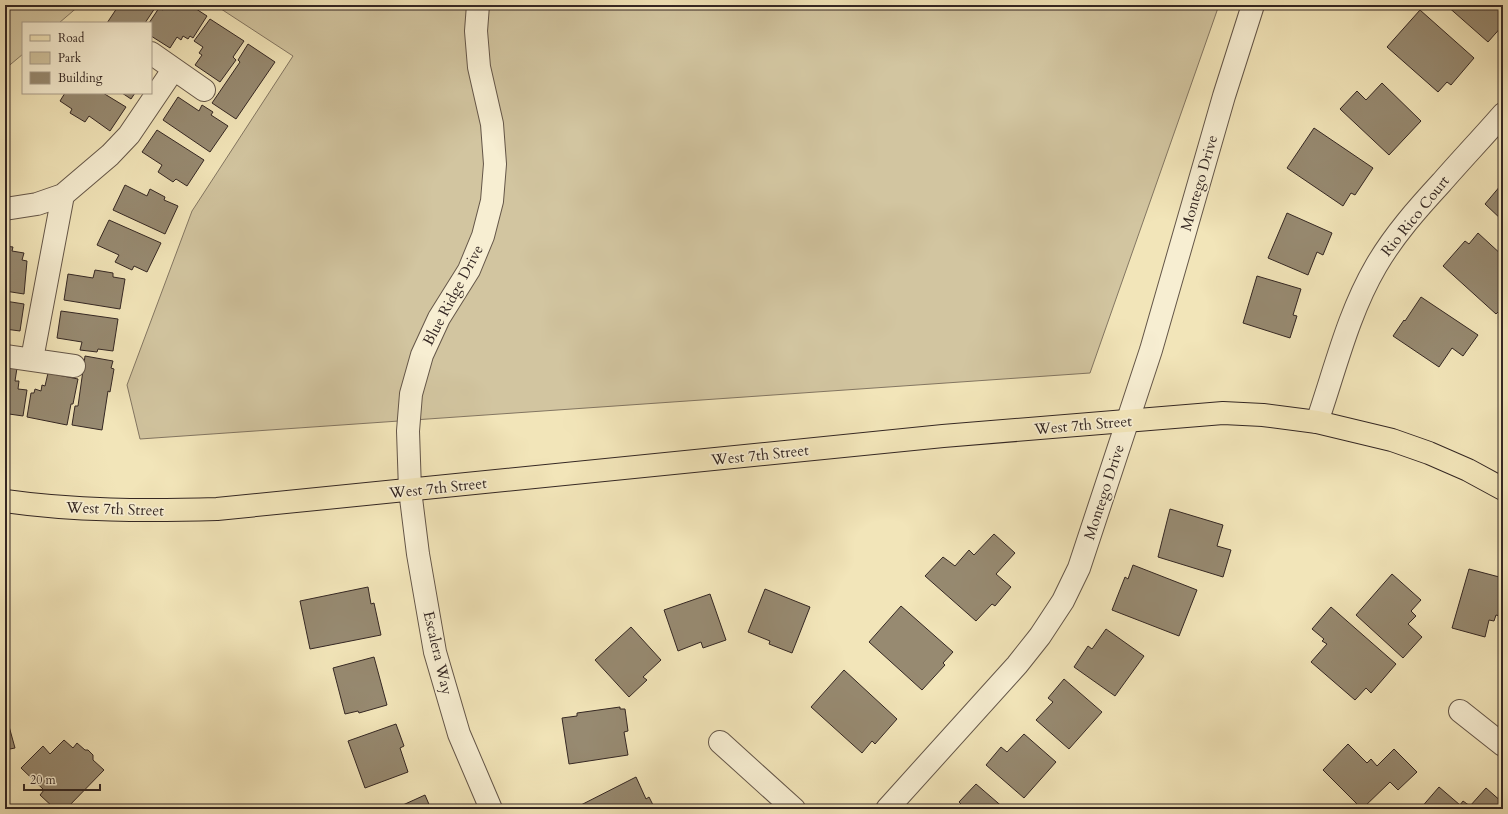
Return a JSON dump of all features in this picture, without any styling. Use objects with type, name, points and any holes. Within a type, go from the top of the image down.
[{"type":"main road","name":"West 7th Street","points":[[5,501],[39,506],[103,509],[217,509],[943,436],[1128,421],[1178,415],[1223,413],[1263,415],[1317,422],[1392,440],[1429,452],[1468,470],[1503,489]]},
{"type":"street","name":"Blue Ridge Drive","points":[[410,490],[408,431],[411,394],[422,355],[439,318],[469,270],[483,236],[492,201],[495,164],[492,124],[479,67],[476,31],[478,5]]},
{"type":"street","name":"Montego Drive","points":[[887,809],[1017,665],[1040,636],[1063,600],[1079,568],[1151,350],[1224,96],[1253,5]]},
{"type":"street","points":[[152,54],[173,70],[204,90]]},
{"type":"street","points":[[5,209],[37,204],[63,195],[110,155],[129,135],[173,70]]},
{"type":"street","name":"Rio Rico Court","points":[[1317,422],[1360,298],[1376,266],[1396,235],[1419,207],[1503,114]]},
{"type":"street","points":[[32,359],[63,195]]},
{"type":"street","points":[[5,356],[74,366]]},
{"type":"street","name":"Escalera Way","points":[[410,490],[418,554],[435,652],[459,734],[491,809]]},
{"type":"street","points":[[1460,711],[1503,746]]},
{"type":"street","points":[[720,742],[794,809]]},
{"type":"green space","points":[[5,5],[80,5],[60,22],[22,22],[22,55],[5,69]]},
{"type":"green space","points":[[215,5],[1219,5],[1090,373],[140,439],[127,385],[192,211],[293,56]]},
{"type":"building","points":[[119,5],[157,5],[146,22],[108,22]]},
{"type":"building","points":[[166,5],[190,5],[207,16],[193,38],[190,36],[188,39],[183,36],[181,40],[177,37],[170,48],[152,37],[152,22],[150,22],[159,8],[163,10]]},
{"type":"building","points":[[1446,5],[1503,5],[1503,25],[1488,42]]},
{"type":"building","points":[[1420,10],[1474,58],[1451,85],[1447,82],[1438,92],[1387,47]]},
{"type":"building","points":[[210,19],[244,41],[233,57],[236,60],[220,82],[195,65],[202,55],[199,53],[203,47],[194,41]]},
{"type":"building","points":[[248,44],[275,62],[236,119],[212,103],[240,62],[238,60]]},
{"type":"building","points":[[1382,83],[1421,121],[1389,155],[1340,109],[1357,91],[1366,100]]},
{"type":"building","points":[[64,94],[105,94],[126,107],[110,131],[89,116],[85,122],[70,113],[72,109],[60,101]]},
{"type":"building","points":[[124,94],[134,94],[131,99]]},
{"type":"building","points":[[178,97],[199,111],[202,105],[213,112],[211,115],[228,126],[210,152],[163,120]]},
{"type":"building","points":[[1314,128],[1373,168],[1355,195],[1351,193],[1343,206],[1287,168]]},
{"type":"building","points":[[157,130],[204,160],[187,186],[176,179],[173,182],[158,172],[162,165],[142,152]]},
{"type":"building","points":[[125,185],[147,196],[150,189],[165,197],[164,200],[178,206],[165,234],[113,210]]},
{"type":"building","points":[[1501,185],[1503,187],[1503,221],[1485,204]]},
{"type":"building","points":[[1287,213],[1332,233],[1323,255],[1317,252],[1308,275],[1268,258]]},
{"type":"building","points":[[109,220],[161,243],[147,272],[134,266],[132,270],[115,262],[119,255],[97,245]]},
{"type":"building","points":[[1478,233],[1503,256],[1503,307],[1496,314],[1443,266],[1465,241],[1469,244]]},
{"type":"building","points":[[5,246],[13,247],[12,251],[24,253],[22,260],[27,261],[24,294],[5,291]]},
{"type":"building","points":[[95,270],[113,273],[113,277],[125,279],[120,309],[64,300],[68,274],[93,278]]},
{"type":"building","points":[[1257,276],[1301,289],[1293,315],[1297,316],[1290,338],[1243,323]]},
{"type":"building","points":[[1421,297],[1478,335],[1463,356],[1452,348],[1439,367],[1393,336]]},
{"type":"building","points":[[5,301],[24,304],[20,331],[5,329]]},
{"type":"building","points":[[61,311],[118,319],[113,351],[98,349],[97,352],[80,350],[82,342],[57,338]]},
{"type":"building","points":[[85,356],[113,361],[111,368],[114,369],[110,392],[108,391],[102,430],[72,425],[75,406],[78,406]]},
{"type":"building","points":[[5,366],[17,368],[15,381],[19,381],[18,389],[27,390],[23,416],[9,414],[9,417],[5,417]]},
{"type":"building","points":[[48,373],[78,379],[67,425],[27,417],[31,393],[34,393],[35,389],[41,391],[42,385],[45,386]]},
{"type":"building","points":[[1170,509],[1223,525],[1217,546],[1231,550],[1223,577],[1158,557]]},
{"type":"building","points":[[994,534],[1015,553],[996,574],[1011,587],[995,606],[992,604],[976,621],[925,576],[943,557],[955,566],[969,550],[974,555]]},
{"type":"building","points":[[1133,565],[1197,590],[1179,636],[1112,610],[1125,577],[1128,579]]},
{"type":"building","points":[[1469,569],[1503,578],[1503,617],[1496,615],[1494,621],[1489,620],[1485,637],[1452,628]]},
{"type":"building","points":[[1392,574],[1421,600],[1411,611],[1416,616],[1408,624],[1422,637],[1403,658],[1356,615]]},
{"type":"building","points":[[368,587],[371,604],[374,603],[381,635],[310,649],[300,601]]},
{"type":"building","points":[[765,589],[810,607],[792,653],[769,644],[770,641],[748,632]]},
{"type":"building","points":[[710,594],[726,640],[703,648],[701,642],[678,651],[664,610]]},
{"type":"building","points":[[901,606],[953,652],[943,663],[945,665],[922,690],[869,642]]},
{"type":"building","points":[[1331,607],[1396,664],[1371,693],[1366,688],[1355,700],[1311,662],[1327,644],[1322,641],[1324,639],[1312,629]]},
{"type":"building","points":[[631,627],[661,660],[643,677],[647,680],[629,697],[595,660]]},
{"type":"building","points":[[1106,629],[1144,656],[1115,696],[1074,667],[1088,646],[1092,649]]},
{"type":"building","points":[[374,657],[387,705],[359,713],[358,711],[345,714],[333,668]]},
{"type":"building","points":[[844,670],[897,719],[875,744],[872,741],[862,753],[811,707]]},
{"type":"building","points":[[1064,679],[1102,712],[1069,749],[1036,720],[1053,702],[1048,698]]},
{"type":"building","points":[[620,707],[620,709],[625,709],[628,731],[624,732],[628,755],[569,764],[562,718],[577,716],[577,713]]},
{"type":"building","points":[[5,719],[7,719],[15,748],[5,750]]},
{"type":"building","points":[[396,724],[404,746],[400,748],[408,772],[365,788],[348,741]]},
{"type":"building","points":[[1024,734],[1056,762],[1024,798],[986,765],[1001,747],[1007,752]]},
{"type":"building","points":[[64,740],[73,748],[77,743],[85,750],[88,750],[93,755],[93,760],[104,770],[66,809],[55,809],[40,795],[44,790],[21,768],[43,746],[50,754]]},
{"type":"building","points":[[1348,744],[1367,763],[1371,759],[1377,766],[1394,749],[1417,772],[1398,790],[1390,782],[1362,809],[1323,770]]},
{"type":"building","points":[[636,777],[646,799],[649,797],[655,809],[575,808]]},
{"type":"building","points":[[976,784],[1005,809],[958,809],[962,805],[959,802]]},
{"type":"building","points":[[1439,787],[1460,805],[1463,801],[1470,806],[1486,788],[1503,803],[1503,809],[1420,809]]},
{"type":"building","points":[[425,795],[431,809],[394,809]]}]
